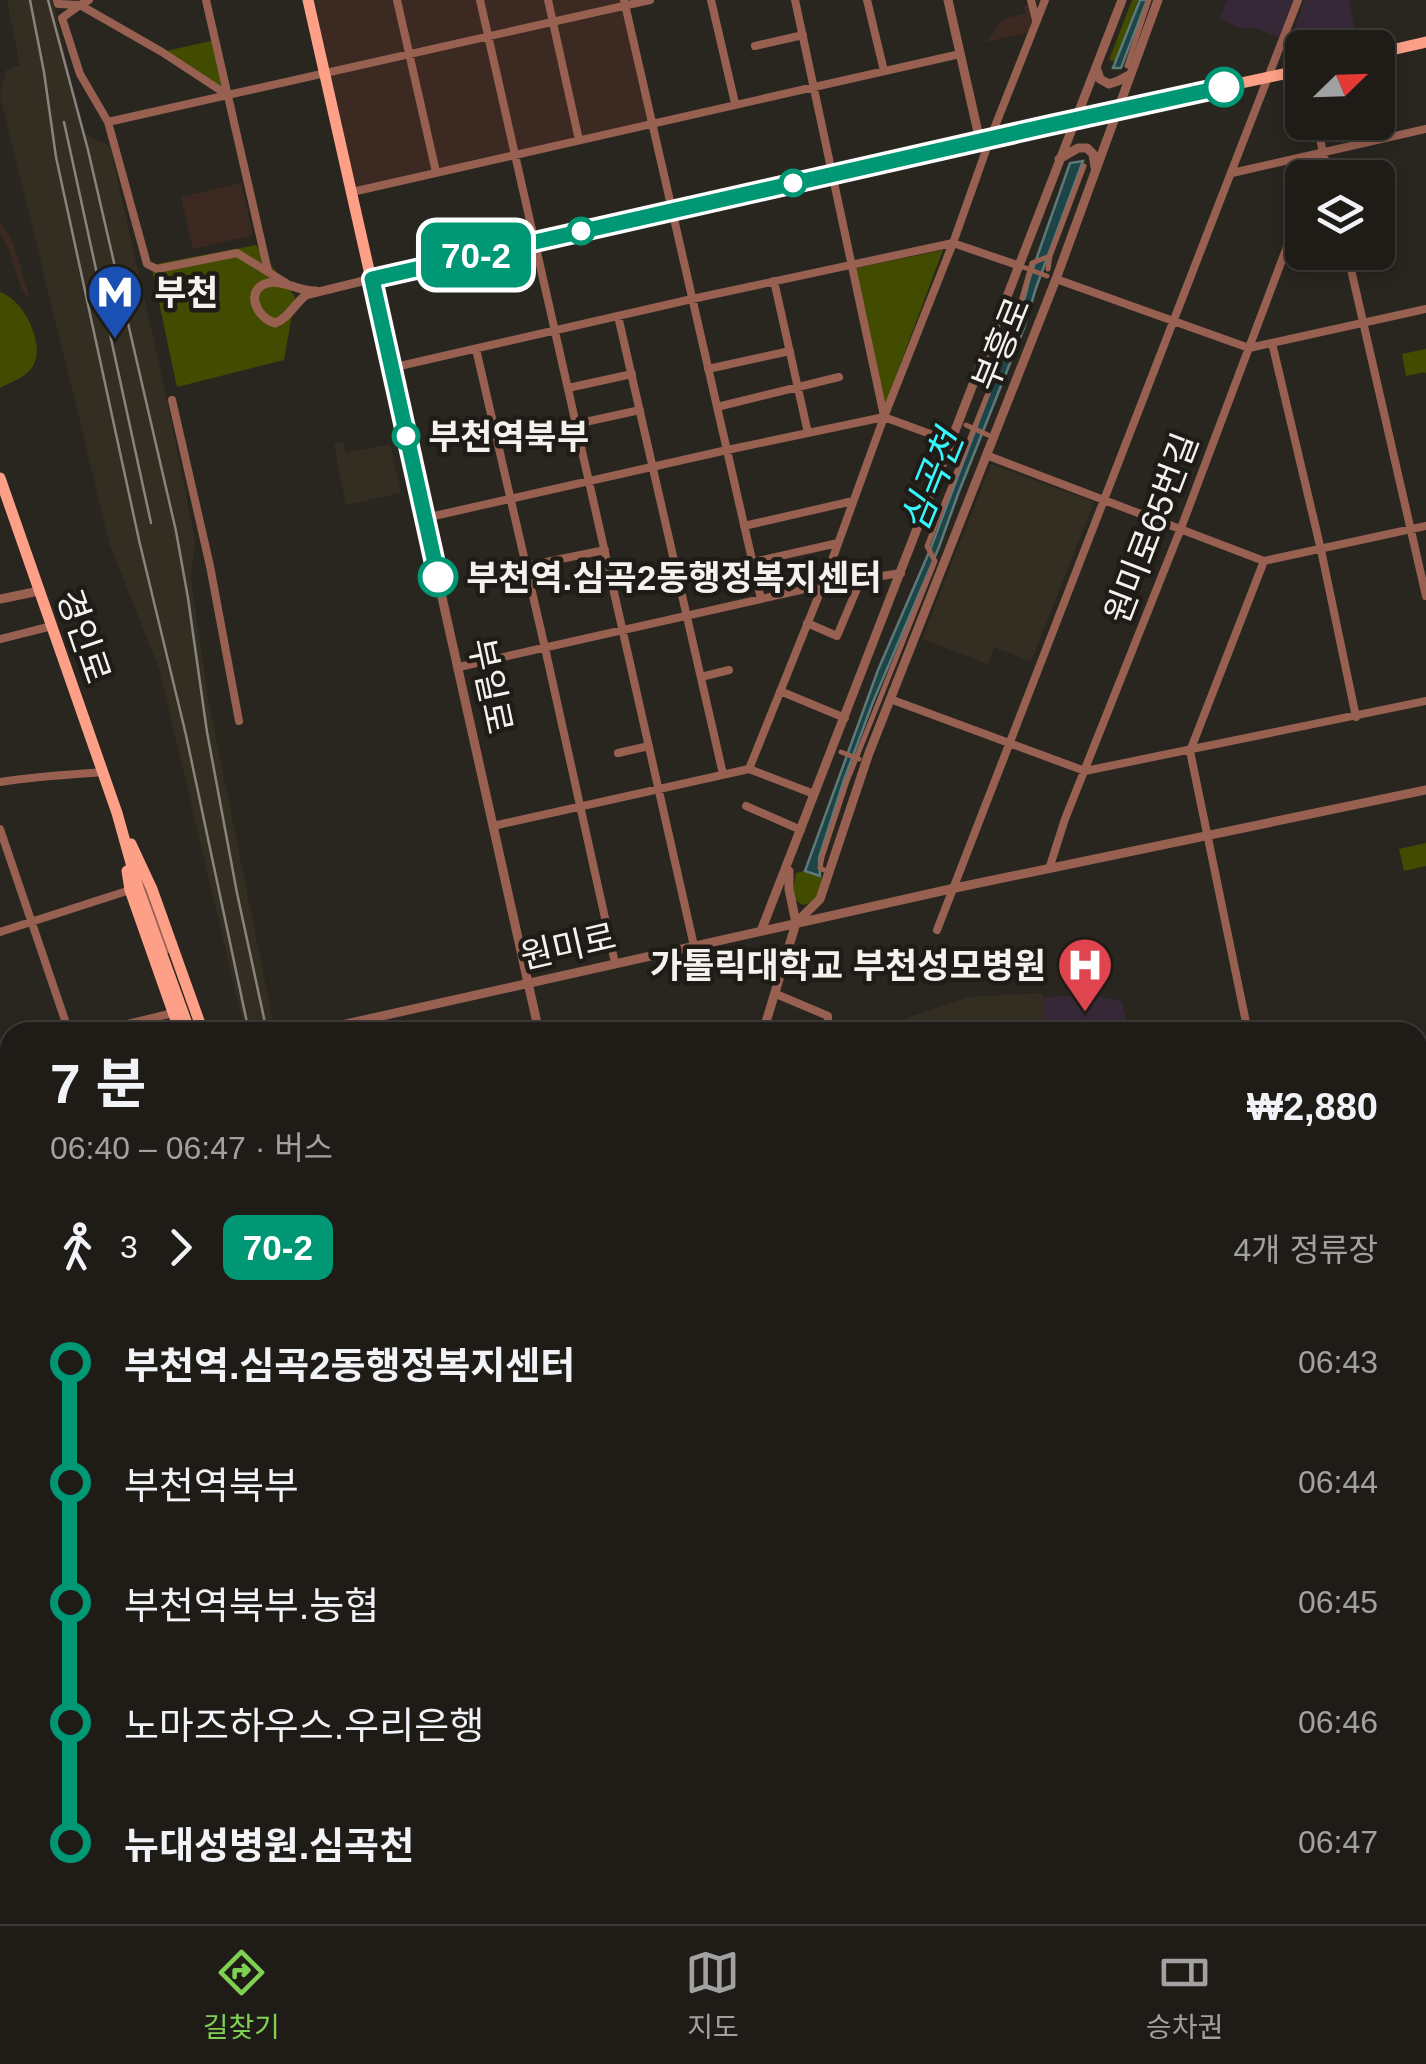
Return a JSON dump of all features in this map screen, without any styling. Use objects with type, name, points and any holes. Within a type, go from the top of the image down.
[{"type":"main road","name":"부일로","points":[[308,0],[372,279]]},
{"type":"main road","points":[[1395,49],[1426,42]]},
{"type":"main road","points":[[372,279],[1285,74]]},
{"type":"main road","name":"경인로","points":[[0,478],[117,813],[138,888],[188,1022]]},
{"type":"main road","name":"경인로","points":[[117,813],[130,890],[177,1022]]},
{"type":"main road","name":"경인로","points":[[117,813],[152,889],[199,1022]]},
{"type":"street","points":[[57,0],[58,4],[84,2],[227,94]]},
{"type":"street","points":[[206,0],[268,271]]},
{"type":"street","points":[[397,0],[436,172]]},
{"type":"street","points":[[480,0],[694,946]]},
{"type":"street","points":[[548,0],[579,140]]},
{"type":"street","points":[[108,122],[650,0]]},
{"type":"street","points":[[712,0],[735,104]]},
{"type":"street","points":[[796,0],[884,417]]},
{"type":"street","points":[[867,0],[884,71]]},
{"type":"street","points":[[948,0],[985,140]]},
{"type":"street","points":[[1032,0],[1036,22]]},
{"type":"street","points":[[749,769],[954,242],[985,140],[1045,0]]},
{"type":"street","name":"부흥로","points":[[761,931],[814,794],[836,751],[844,718],[900,572],[952,442],[963,424],[1074,119],[1122,0]]},
{"type":"street","points":[[1096,67],[1100,79],[1109,84],[1128,70],[1150,0]]},
{"type":"street","name":"부흥로","points":[[796,923],[820,900],[862,761],[1056,279],[1118,110],[1128,70],[1158,0]]},
{"type":"street","points":[[937,930],[1298,0]]},
{"type":"street","points":[[84,2],[62,18],[80,74],[108,122],[145,261],[157,269],[236,254],[297,290]]},
{"type":"street","points":[[624,3],[761,599]]},
{"type":"street","points":[[755,46],[803,35]]},
{"type":"street","points":[[352,192],[960,54]]},
{"type":"street","points":[[1232,173],[1426,129]]},
{"type":"street","points":[[1320,140],[1325,160]]},
{"type":"street","points":[[1059,159],[1078,148],[1087,148],[1093,154],[1096,170]]},
{"type":"street","points":[[1320,160],[1323,152]]},
{"type":"street","points":[[1048,268],[1084,166]]},
{"type":"street","points":[[391,368],[954,242],[1250,348],[1426,309]]},
{"type":"street","name":"원미로65번길","points":[[1049,868],[1285,252]]},
{"type":"street","points":[[826,871],[820,868],[822,857],[846,782],[935,561],[927,546],[1012,333],[1032,263],[1050,256]]},
{"type":"street","points":[[1351,270],[1426,596]]},
{"type":"street","points":[[316,291],[298,301],[288,316],[275,323],[257,311],[255,296],[263,285],[276,282],[297,290],[316,291],[372,279]]},
{"type":"street","name":"부일로","points":[[372,279],[537,1022]]},
{"type":"street","points":[[774,281],[808,433]]},
{"type":"street","points":[[618,316],[723,774]]},
{"type":"street","points":[[1272,344],[1356,716]]},
{"type":"street","points":[[476,349],[615,963]]},
{"type":"street","points":[[708,369],[790,351]]},
{"type":"street","points":[[568,388],[632,374]]},
{"type":"street","points":[[717,407],[839,377]]},
{"type":"street","points":[[172,400],[210,566],[238,721]]},
{"type":"street","points":[[576,424],[640,410]]},
{"type":"street","points":[[425,518],[884,417],[952,442]]},
{"type":"street","points":[[963,424],[990,436]]},
{"type":"street","points":[[986,455],[1264,562],[1426,526]]},
{"type":"street","points":[[744,526],[853,501]]},
{"type":"street","points":[[752,562],[838,543]]},
{"type":"street","points":[[526,566],[605,550]]},
{"type":"street","points":[[1246,1022],[1190,751],[1264,562]]},
{"type":"street","points":[[459,667],[823,585],[900,572]]},
{"type":"street","points":[[808,624],[837,636],[862,577]]},
{"type":"street","points":[[0,599],[39,591]]},
{"type":"street","points":[[0,639],[52,626]]},
{"type":"street","points":[[701,677],[729,670]]},
{"type":"street","points":[[780,691],[844,718]]},
{"type":"street","points":[[890,699],[1085,771],[1426,701]]},
{"type":"street","points":[[618,753],[649,746]]},
{"type":"street","points":[[836,751],[862,761]]},
{"type":"street","points":[[493,826],[749,769],[814,794]]},
{"type":"street","points":[[0,782],[103,772]]},
{"type":"street","name":"원미로","points":[[354,1022],[955,888],[1426,790]]},
{"type":"street","points":[[746,806],[801,830]]},
{"type":"street","points":[[0,829],[66,1022]]},
{"type":"street","name":"부흥로","points":[[766,1022],[796,923],[788,863]]},
{"type":"street","points":[[0,932],[130,890]]},
{"type":"street","points":[[776,994],[828,1016],[828,1022]]},
{"type":"street","points":[[136,1022],[174,1013]]},
{"type":"shaded area","points":[[7,0],[53,0],[85,134],[110,146],[165,390],[195,540],[191,578],[208,698],[273,1022],[243,1022],[160,672],[110,545],[0,95],[6,70],[20,65]]},
{"type":"shaded area","points":[[308,0],[623,0],[650,121],[352,192]]},
{"type":"shaded area","points":[[1227,0],[1298,0],[1284,39],[1220,19]]},
{"type":"shaded area","points":[[1304,0],[1349,0],[1355,30],[1294,30]]},
{"type":"shaded area","points":[[1029,5],[1032,21],[1028,33],[986,42],[1003,19],[1025,13],[1024,6]]},
{"type":"shaded area","points":[[241,183],[253,235],[193,249],[181,197]]},
{"type":"shaded area","points":[[0,220],[14,245],[31,302],[21,288],[0,234]]},
{"type":"shaded area","points":[[343,442],[346,453],[390,444],[401,493],[346,505],[334,444]]},
{"type":"shaded area","points":[[991,464],[1094,502],[1031,662],[994,647],[988,664],[922,639]]},
{"type":"shaded area","points":[[1042,993],[1046,1022],[896,1022],[969,997]]},
{"type":"shaded area","name":"가톨릭대학교 부천성모병원","points":[[1092,995],[1121,1001],[1128,1022],[1046,1022],[1042,997]]},
{"type":"green space","points":[[1132,0],[1138,0],[1116,62],[1109,60]]},
{"type":"green space","points":[[215,40],[226,93],[162,52]]},
{"type":"green space","points":[[256,245],[295,297],[284,360],[177,387],[151,265]]},
{"type":"green space","points":[[943,250],[885,405],[856,268]]},
{"type":"green space","points":[[0,292],[24,312],[37,346],[30,370],[0,388]]},
{"type":"green space","points":[[1426,349],[1426,374],[1406,376],[1402,354]]},
{"type":"green space","points":[[1426,843],[1426,866],[1404,871],[1399,849]]},
{"type":"green space","points":[[805,871],[822,880],[814,899],[803,905],[795,900],[793,890],[796,873]]},
{"type":"water","points":[[1140,0],[1147,0],[1121,68],[1113,68]]},
{"type":"water","points":[[1083,161],[1024,328],[844,780],[819,858],[820,876],[805,871],[878,670],[1017,328],[1030,277],[1070,163]]},
{"type":"railway","points":[[30,0],[56,157],[247,1022]]},
{"type":"railway","points":[[48,0],[88,150],[176,531],[207,732],[265,1022]]},
{"type":"railway","points":[[64,122],[151,523]]},
{"type":"bus line","name":"70-2","points":[[438,577],[372,279],[1224,87]]},
{"type":"place","name":"부천","points":[[115,341]]},
{"type":"place","name":"부천역북부","points":[[406,436]]},
{"type":"place","name":"부천역.심곡2동행정복지센터","points":[[438,577]]},
{"type":"place","name":"가톨릭대학교 부천성모병원","points":[[1085,1014]]},
{"type":"water label","name":"심곡천","points":[[932,481]]}]
